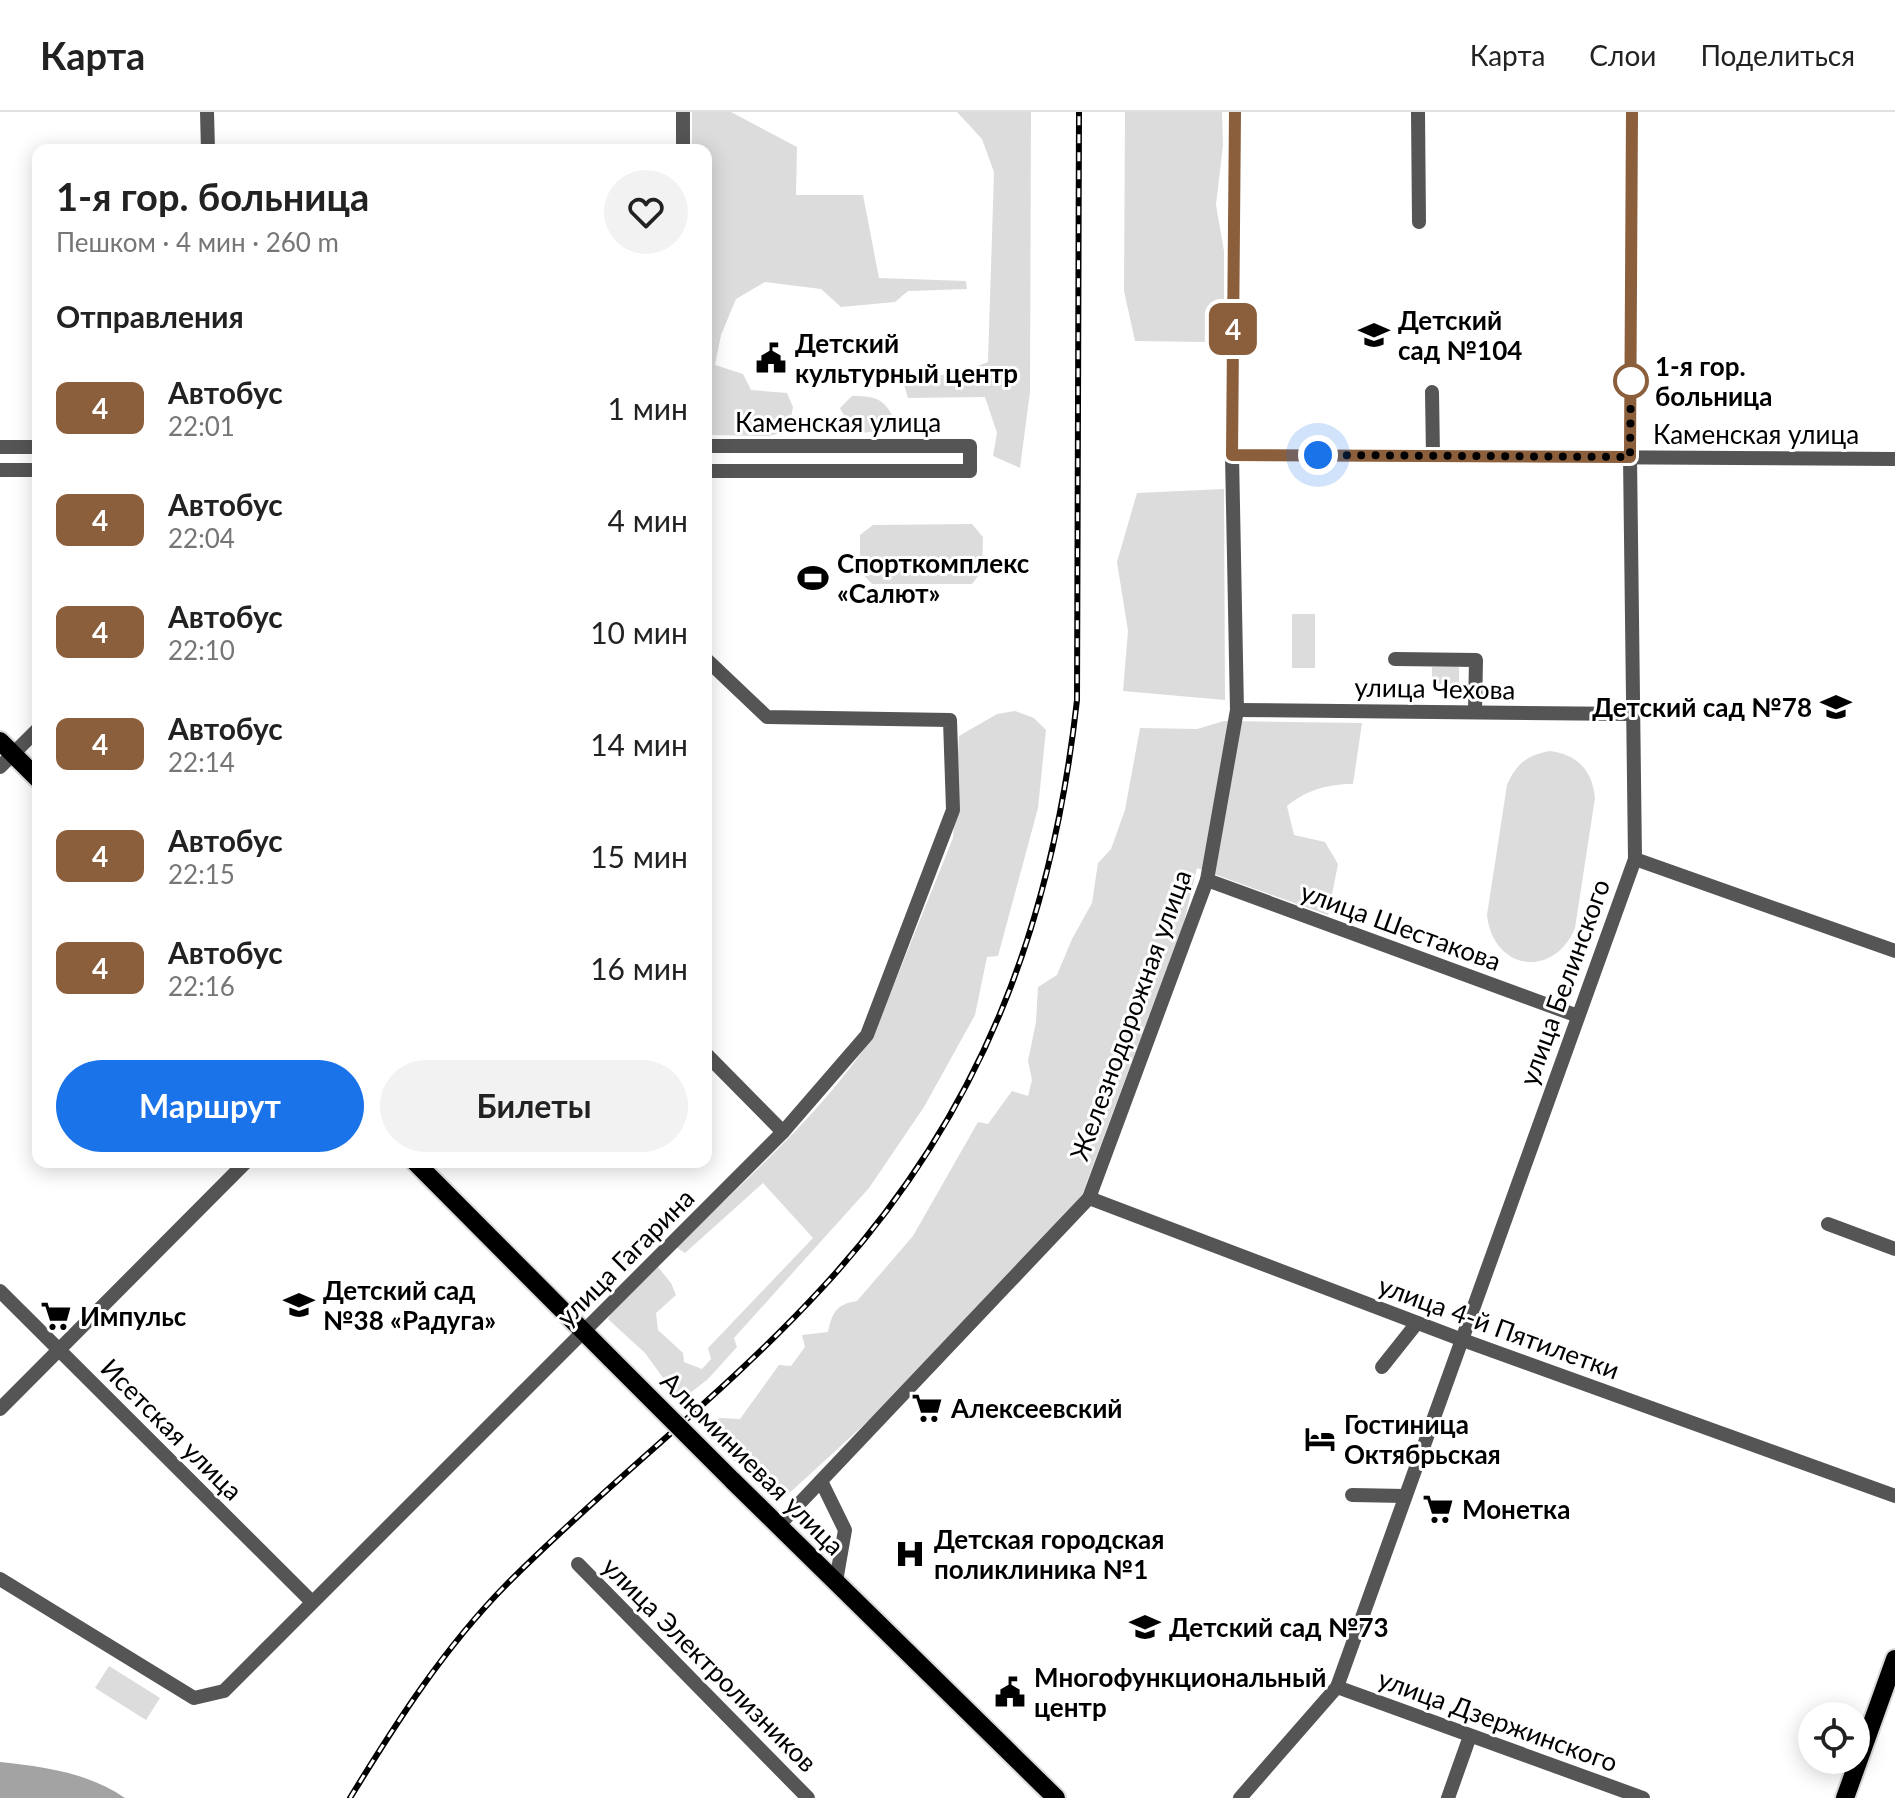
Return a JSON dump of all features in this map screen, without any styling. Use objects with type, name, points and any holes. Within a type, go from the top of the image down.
[{"type":"main road","points":[[4,754],[32,775]]},
{"type":"main road","name":"Алюминиевая улица","points":[[421,1168],[732,1480],[1056,1798]]},
{"type":"main road","points":[[1845,1798],[1895,1659]]},
{"type":"street","points":[[207,112],[208,144]]},
{"type":"street","points":[[683,112],[683,144]]},
{"type":"street","name":"Железнодорожная улица","points":[[779,1525],[1089,1198],[1207,880],[1237,710],[1232,455],[1235,112]]},
{"type":"street","points":[[1418,112],[1419,222]]},
{"type":"street","name":"улица Белинского","points":[[1240,1798],[1337,1687],[1635,859],[1630,457],[1632,112]]},
{"type":"street","points":[[1432,392],[1433,456]]},
{"type":"street","name":"Каменская улица","points":[[712,446],[970,446],[970,471],[712,471]]},
{"type":"street","points":[[0,447],[32,447]]},
{"type":"street","name":"Каменская улица","points":[[1232,455],[1895,459]]},
{"type":"street","points":[[0,470],[32,470]]},
{"type":"street","points":[[1395,659],[1476,660],[1475,712]]},
{"type":"street","name":"улица Гагарина","points":[[0,1579],[194,1698],[224,1691],[783,1132],[867,1035],[953,810],[950,720],[767,717],[712,665]]},
{"type":"street","name":"улица Чехова","points":[[1237,710],[1633,714]]},
{"type":"street","points":[[4,754],[32,733]]},
{"type":"street","points":[[1635,859],[1895,951]]},
{"type":"street","name":"улица Шестакова","points":[[1207,880],[1578,1016]]},
{"type":"street","points":[[712,1060],[783,1132]]},
{"type":"street","points":[[0,1409],[240,1168]]},
{"type":"street","name":"улица 4-й Пятилетки","points":[[1089,1198],[1460,1339],[1895,1496]]},
{"type":"street","points":[[1828,1224],[1895,1249]]},
{"type":"street","name":"Исетская улица","points":[[0,1291],[311,1601]]},
{"type":"street","points":[[1382,1367],[1417,1323]]},
{"type":"street","points":[[821,1481],[845,1530],[836,1581]]},
{"type":"street","points":[[1352,1495],[1405,1496]]},
{"type":"street","name":"улица Электролизников","points":[[578,1564],[808,1798]]},
{"type":"street","name":"улица Дзержинского","points":[[1337,1687],[1643,1798]]},
{"type":"street","points":[[1448,1798],[1470,1736]]},
{"type":"shaded area","points":[[692,112],[731,112],[797,147],[796,195],[863,195],[879,278],[966,281],[967,289],[908,291],[895,302],[841,307],[821,289],[765,282],[736,299],[721,335],[715,365],[743,374],[751,390],[787,393],[793,407],[788,431],[769,436],[712,435],[712,144],[692,144]]},
{"type":"shaded area","points":[[957,112],[1031,112],[1030,392],[1020,468],[993,456],[997,433],[985,397],[908,398],[902,378],[956,374],[988,362],[994,172],[982,139]]},
{"type":"shaded area","points":[[1125,112],[1222,112],[1223,145],[1216,205],[1224,251],[1224,353],[1204,342],[1135,341],[1124,291]]},
{"type":"shaded area","points":[[852,396],[876,399],[892,415],[877,431],[854,434],[840,408]]},
{"type":"shaded area","points":[[1224,489],[1225,700],[1123,691],[1128,631],[1117,562],[1137,493]]},
{"type":"shaded area","points":[[972,524],[983,537],[982,571],[972,584],[872,584],[860,571],[860,535],[873,525]]},
{"type":"shaded area","points":[[1292,614],[1315,614],[1315,668],[1292,668]]},
{"type":"shaded area","points":[[1432,667],[1459,667],[1459,684],[1432,684]]},
{"type":"shaded area","points":[[1015,711],[1034,718],[1046,730],[1038,808],[998,956],[987,957],[975,1015],[924,1107],[869,1188],[734,1338],[737,1347],[708,1379],[680,1401],[645,1353],[608,1319],[614,1308],[658,1267],[676,1295],[656,1313],[658,1330],[683,1353],[684,1362],[702,1369],[711,1359],[708,1348],[813,1238],[763,1183],[685,1253],[676,1247],[807,1119],[874,1034],[953,838],[959,736],[997,714]]},
{"type":"shaded area","points":[[1224,721],[1362,723],[1353,784],[1318,789],[1287,806],[1294,835],[1325,842],[1338,864],[1328,915],[1197,868],[1184,922],[1082,1195],[868,1421],[784,1498],[750,1475],[728,1455],[705,1422],[721,1418],[740,1419],[779,1365],[791,1366],[805,1347],[802,1335],[828,1332],[836,1310],[857,1301],[913,1236],[978,1122],[988,1124],[1012,1091],[1028,1096],[1032,1080],[1028,1061],[1036,1022],[1038,987],[1057,975],[1092,903],[1098,863],[1111,849],[1125,810],[1140,728],[1197,729]]},
{"type":"shaded area","points":[[1550,751],[1568,756],[1582,766],[1591,779],[1595,798],[1575,928],[1553,955],[1540,961],[1525,962],[1500,948],[1487,915],[1507,785],[1523,762]]},
{"type":"shaded area","points":[[109,1666],[160,1698],[146,1720],[95,1688]]},
{"type":"shaded area","points":[[0,1762],[80,1777],[125,1798],[0,1798]]},
{"type":"railway","points":[[350,1798],[422,1687],[483,1609],[545,1547],[785,1326],[878,1222],[925,1155],[966,1086],[1000,1015],[1027,941],[1049,864],[1077,700],[1079,112]]},
{"type":"bus line","name":"4","points":[[1235,112],[1232,455],[1630,457],[1632,112]]},
{"type":"place","name":"Детский сад №104","points":[[1374,335]]},
{"type":"place","name":"Детский культурный центр","points":[[771,358]]},
{"type":"place","name":"1-я гор. больница","points":[[1631,381]]},
{"type":"place","name":"Спорткомплекс «Салют»","points":[[813,578]]},
{"type":"place","name":"Детский сад №78","points":[[1836,707]]},
{"type":"place","name":"Детский сад №38 «Радуга»","points":[[299,1305]]},
{"type":"place","name":"Импульс","points":[[56,1316]]},
{"type":"place","name":"Алексеевский","points":[[927,1408]]},
{"type":"place","name":"Гостиница Октябрьская","points":[[1320,1439]]},
{"type":"place","name":"Монетка","points":[[1438,1509]]},
{"type":"place","name":"Детская городская поликлиника №1","points":[[910,1554]]},
{"type":"place","name":"Детский сад №73","points":[[1145,1627]]},
{"type":"place","name":"Многофункциональный центр","points":[[1010,1692]]},
{"type":"route","points":[[1318,455],[1630,457],[1631,375],[1631,381]]}]
